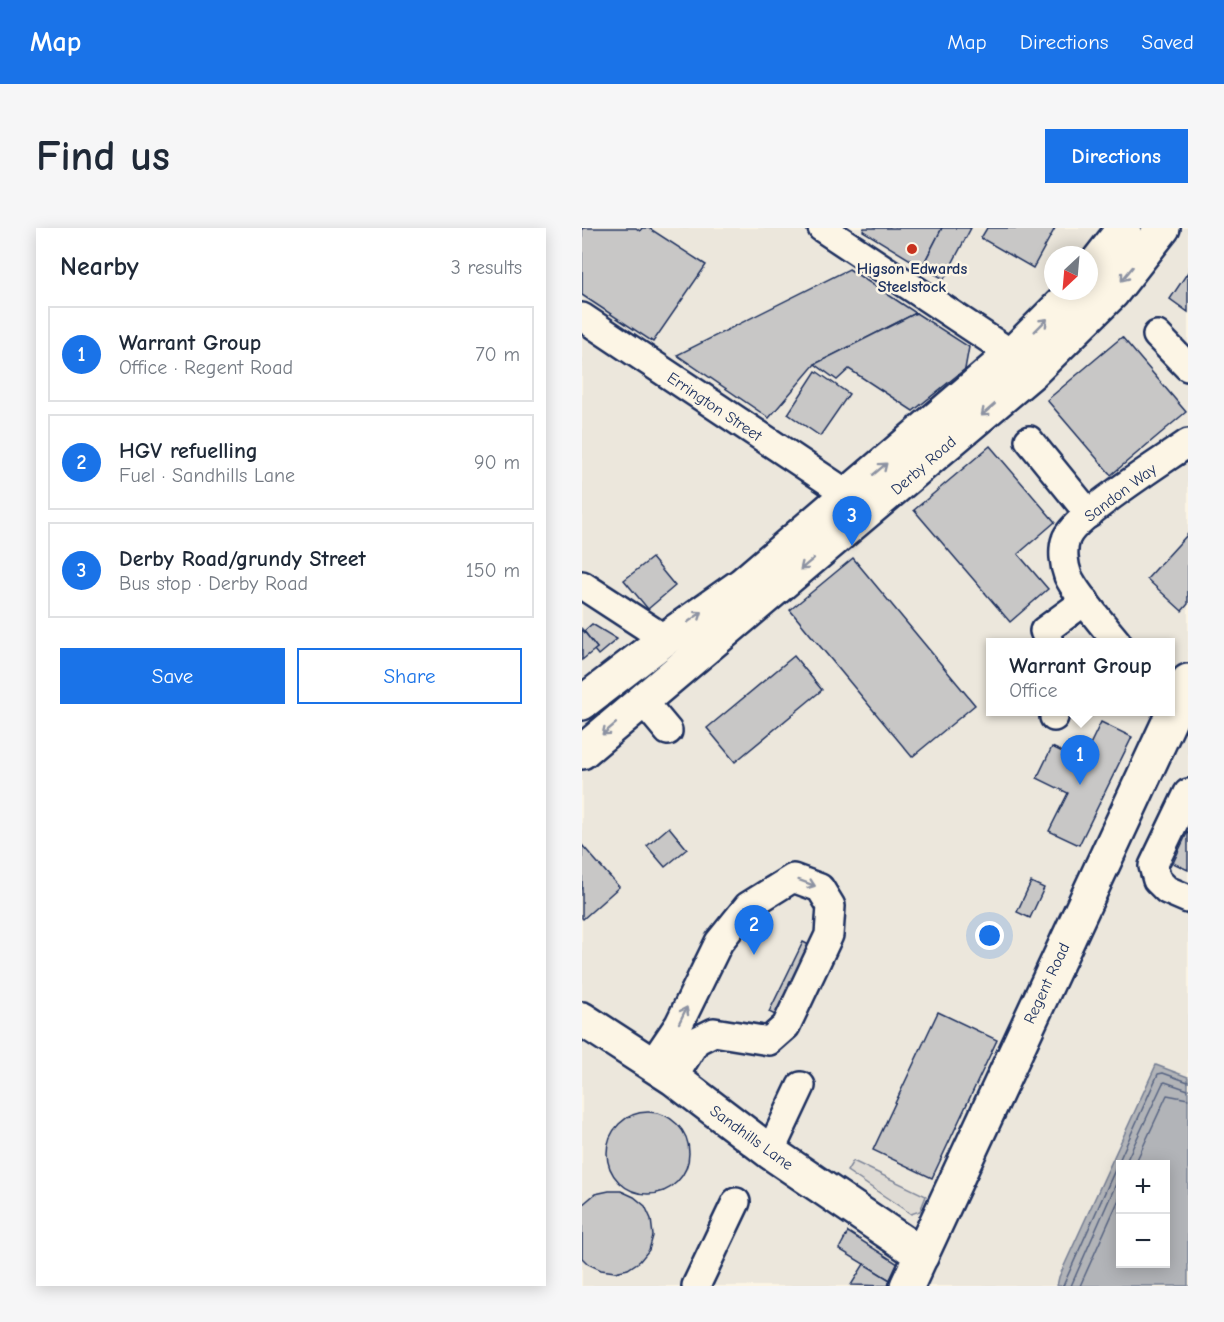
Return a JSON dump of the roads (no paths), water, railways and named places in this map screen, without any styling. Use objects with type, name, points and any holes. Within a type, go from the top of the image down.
[{"type":"main road","points":[[1098,261],[1124,228]]},
{"type":"main road","name":"Derby Road","points":[[582,752],[1032,372],[1112,292],[1163,228]]},
{"type":"main road","name":"Derby Road","points":[[582,703],[665,639],[743,584],[1012,354],[1066,300]]},
{"type":"main road","name":"Regent Road","points":[[907,1286],[1168,716]]},
{"type":"main road","name":"Sandhills Lane","points":[[582,1019],[663,1071],[770,1152],[922,1255]]},
{"type":"street","points":[[822,228],[1012,354]]},
{"type":"street","name":"Errington Street","points":[[582,317],[849,495]]},
{"type":"street","points":[[1157,335],[1188,367]]},
{"type":"street","points":[[1029,440],[1089,514]]},
{"type":"street","name":"Sandon Way","points":[[1114,638],[1068,576],[1064,557],[1066,538],[1104,501],[1188,443]]},
{"type":"street","points":[[582,585],[665,639]]},
{"type":"street","points":[[1047,638],[1044,631],[1085,601]]},
{"type":"street","points":[[643,701],[668,731]]},
{"type":"street","points":[[1188,793],[1153,866],[1157,880],[1167,890],[1188,899]]},
{"type":"street","points":[[793,878],[820,888],[831,906],[829,935],[786,1026],[769,1041],[714,1032],[696,1041],[663,1071],[679,1024],[719,942],[748,906],[793,878]]},
{"type":"street","points":[[770,1152],[801,1086]]},
{"type":"street","points":[[696,1286],[736,1202]]},
{"type":"water","points":[[1156,1065],[1188,1077],[1188,1286],[1057,1286],[1059,1277]]},
{"type":"place","name":"Higson Edwards Steelstock","points":[[912,249]]},
{"type":"place","name":"Derby Road/grundy Street","points":[[852,546]]},
{"type":"place","name":"Warrant Group","points":[[1080,785]]},
{"type":"place","name":"HGV refuelling","points":[[754,955]]}]
